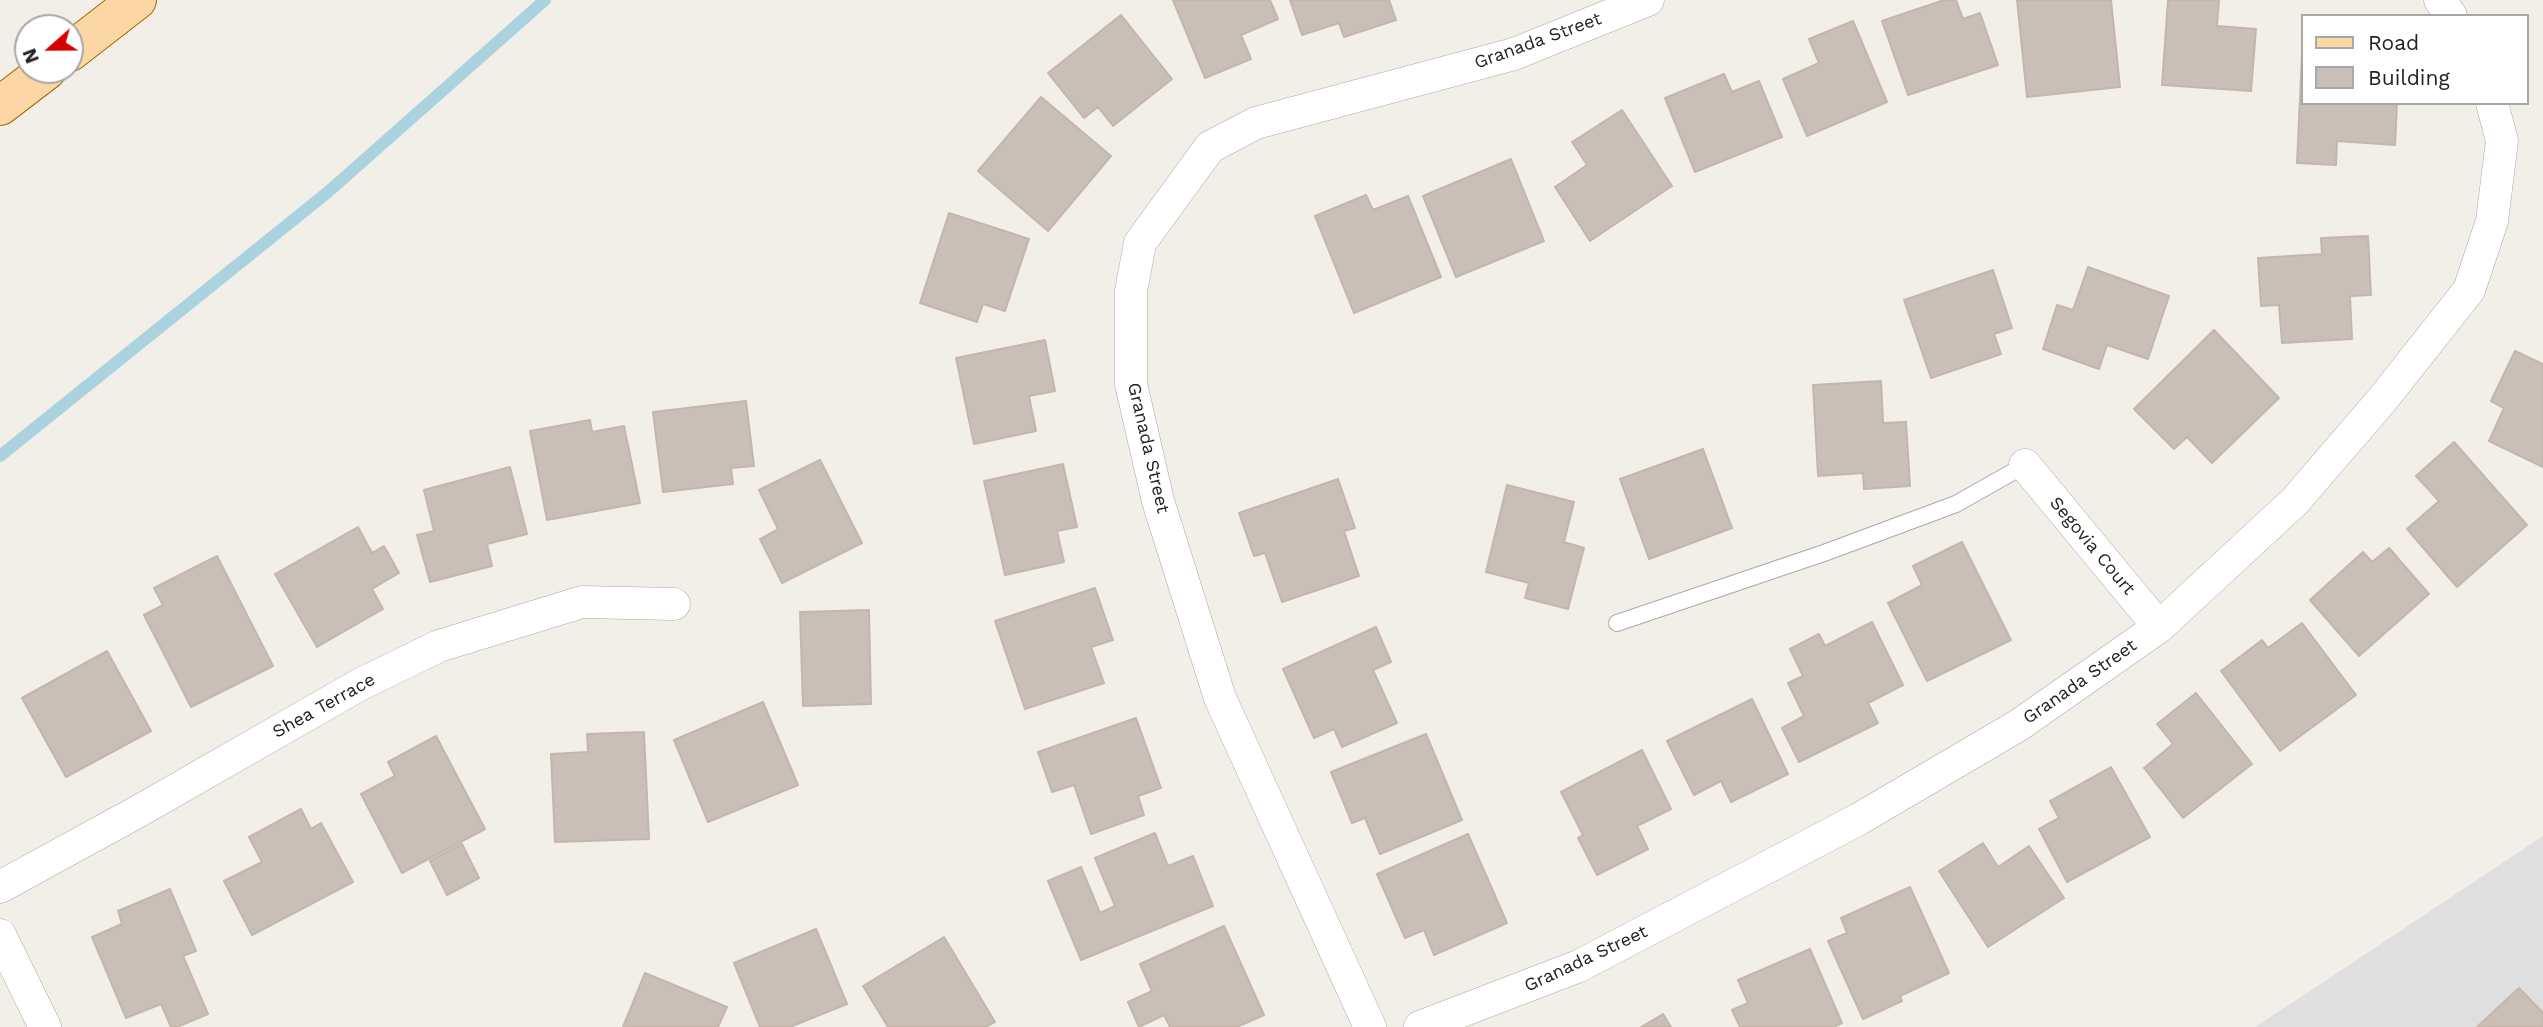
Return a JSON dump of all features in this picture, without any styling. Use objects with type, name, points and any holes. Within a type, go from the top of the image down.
[{"type":"main road","points":[[84,41],[137,0]]},
{"type":"main road","points":[[0,106],[29,84]]},
{"type":"street","name":"Granada Street","points":[[1370,1027],[1220,698],[1158,501],[1131,384],[1131,291],[1140,243],[1210,147],[1256,123],[1514,54],[1648,0]]},
{"type":"street","name":"Granada Street","points":[[1420,1027],[1579,966],[1859,819],[2019,726],[2159,626],[2295,501],[2382,400],[2469,290],[2492,221],[2502,141],[2492,105]]},
{"type":"street","name":"Segovia Court","points":[[2025,465],[2159,626]]},
{"type":"street","name":"Shea Terrace","points":[[0,887],[359,685],[439,646],[582,602],[674,604]]},
{"type":"street","points":[[0,935],[12,990],[45,1027]]},
{"type":"lane","points":[[1617,623],[1824,553],[1956,504],[2025,465]]},
{"type":"shaded area","points":[[2543,836],[2543,1027],[2255,1027],[2313,989]]},
{"type":"building","points":[[1173,0],[1270,0],[1278,19],[1241,35],[1251,59],[1205,78]]},
{"type":"building","points":[[1290,0],[1389,0],[1396,20],[1344,37],[1339,23],[1302,35]]},
{"type":"building","points":[[1944,0],[1956,0],[1963,19],[1980,13],[1998,65],[1908,95],[1882,21]]},
{"type":"building","points":[[2017,0],[2111,0],[2120,87],[2027,97]]},
{"type":"building","points":[[2168,0],[2219,0],[2217,26],[2256,29],[2251,91],[2162,85]]},
{"type":"building","points":[[1121,15],[1172,79],[1113,126],[1098,107],[1084,118],[1048,73]]},
{"type":"building","points":[[1853,21],[1887,102],[1807,136],[1783,79],[1819,63],[1809,39]]},
{"type":"building","points":[[2302,55],[2302,105],[2397,105],[2395,145],[2337,141],[2336,165],[2297,163]]},
{"type":"building","points":[[1724,74],[1732,92],[1759,81],[1782,137],[1695,172],[1665,98]]},
{"type":"building","points":[[1041,97],[1111,156],[1048,231],[978,171]]},
{"type":"building","points":[[1622,110],[1672,186],[1590,241],[1555,187],[1587,165],[1572,142]]},
{"type":"building","points":[[1511,159],[1544,241],[1456,277],[1423,196]]},
{"type":"building","points":[[1366,195],[1373,210],[1408,196],[1441,277],[1354,313],[1315,216]]},
{"type":"building","points":[[949,213],[1029,239],[1005,311],[983,304],[977,322],[920,303]]},
{"type":"building","points":[[2368,236],[2371,295],[2350,296],[2352,339],[2282,343],[2279,305],[2261,306],[2258,258],[2322,254],[2321,238]]},
{"type":"building","points":[[2088,267],[2169,296],[2148,359],[2107,345],[2099,369],[2043,349],[2057,305],[2073,310]]},
{"type":"building","points":[[1993,270],[2012,328],[1994,334],[2001,354],[1931,378],[1904,300]]},
{"type":"building","points":[[2214,330],[2279,398],[2212,463],[2187,437],[2174,449],[2134,409]]},
{"type":"building","points":[[1045,340],[1055,391],[1029,396],[1036,431],[974,444],[956,358]]},
{"type":"building","points":[[2515,351],[2543,364],[2543,467],[2489,441],[2504,408],[2491,401]]},
{"type":"building","points":[[1881,381],[1883,423],[1906,422],[1910,486],[1864,489],[1863,473],[1818,476],[1813,385]]},
{"type":"building","points":[[746,401],[754,466],[731,468],[733,484],[663,492],[653,412]]},
{"type":"building","points":[[590,420],[592,432],[624,426],[640,503],[547,520],[530,431]]},
{"type":"building","points":[[2454,442],[2527,525],[2457,587],[2407,529],[2439,501],[2416,476]]},
{"type":"building","points":[[1703,449],[1732,528],[1649,559],[1620,479]]},
{"type":"building","points":[[820,460],[862,543],[782,583],[760,539],[778,529],[759,490]]},
{"type":"building","points":[[1063,464],[1077,527],[1057,531],[1064,562],[1005,575],[984,481]]},
{"type":"building","points":[[510,467],[527,534],[487,544],[492,566],[430,582],[417,535],[434,531],[424,490]]},
{"type":"building","points":[[1338,479],[1355,528],[1344,531],[1359,576],[1282,602],[1265,553],[1254,556],[1239,513]]},
{"type":"building","points":[[1507,485],[1574,502],[1564,542],[1584,548],[1568,609],[1525,598],[1529,583],[1486,572]]},
{"type":"building","points":[[358,527],[372,553],[384,546],[399,573],[372,589],[383,609],[317,647],[275,574]]},
{"type":"building","points":[[1962,542],[2011,640],[1927,681],[1888,603],[1922,585],[1913,566]]},
{"type":"building","points":[[2389,548],[2429,594],[2359,656],[2310,600],[2363,552],[2372,562]]},
{"type":"building","points":[[217,556],[273,666],[191,707],[144,615],[163,605],[154,588]]},
{"type":"building","points":[[1095,588],[1113,640],[1091,647],[1104,683],[1025,709],[995,621]]},
{"type":"building","points":[[869,610],[871,704],[803,706],[800,612]]},
{"type":"building","points":[[1872,622],[1903,685],[1868,703],[1878,723],[1799,762],[1782,728],[1804,716],[1788,683],[1803,676],[1790,649],[1819,634],[1825,646]]},
{"type":"building","points":[[2302,623],[2356,695],[2280,751],[2221,671],[2262,640],[2268,648]]},
{"type":"building","points":[[1376,627],[1391,662],[1373,670],[1397,723],[1342,747],[1334,729],[1314,738],[1283,669]]},
{"type":"building","points":[[107,651],[151,731],[66,777],[22,698]]},
{"type":"building","points":[[2196,693],[2252,764],[2183,818],[2144,768],[2173,744],[2157,724]]},
{"type":"building","points":[[1752,699],[1788,774],[1731,802],[1721,781],[1694,795],[1667,741]]},
{"type":"building","points":[[763,702],[798,785],[708,822],[674,740]]},
{"type":"building","points":[[1136,718],[1161,788],[1138,796],[1144,815],[1091,834],[1074,785],[1052,792],[1038,752]]},
{"type":"building","points":[[644,732],[649,839],[555,842],[551,754],[588,752],[587,734]]},
{"type":"building","points":[[1426,734],[1462,820],[1380,854],[1365,818],[1352,823],[1331,772]]},
{"type":"building","points":[[436,736],[485,829],[402,873],[361,794],[395,776],[388,762]]},
{"type":"building","points":[[1642,750],[1671,809],[1637,826],[1648,849],[1597,875],[1578,838],[1583,835],[1561,792]]},
{"type":"building","points":[[2111,767],[2150,837],[2067,882],[2039,829],[2059,818],[2050,801]]},
{"type":"building","points":[[301,809],[311,829],[321,823],[353,882],[252,935],[224,881],[262,862],[249,837]]},
{"type":"building","points":[[1155,833],[1168,866],[1193,856],[1213,906],[1081,960],[1048,881],[1081,867],[1100,913],[1115,906],[1095,858]]},
{"type":"building","points":[[1468,834],[1507,923],[1434,955],[1424,930],[1405,938],[1377,874]]},
{"type":"building","points":[[1983,843],[1998,867],[2029,846],[2064,898],[1988,947],[1939,871]]},
{"type":"building","points":[[462,844],[479,878],[447,895],[430,861]]},
{"type":"building","points":[[1910,887],[1949,973],[1900,996],[1902,1001],[1863,1019],[1828,941],[1847,933],[1841,918]]},
{"type":"building","points":[[170,889],[196,951],[183,956],[208,1014],[177,1027],[171,1027],[161,1004],[126,1018],[92,937],[122,924],[118,911]]},
{"type":"building","points":[[1224,926],[1264,1015],[1237,1027],[1170,1027],[1164,1015],[1139,1027],[1128,1002],[1152,991],[1140,964]]},
{"type":"building","points":[[816,929],[847,1004],[790,1027],[760,1027],[734,963]]},
{"type":"building","points":[[944,937],[995,1022],[986,1027],[888,1027],[863,986]]},
{"type":"building","points":[[1810,949],[1842,1023],[1834,1027],[1740,1027],[1732,1010],[1748,1003],[1738,980]]},
{"type":"building","points":[[645,973],[727,1007],[718,1027],[623,1027]]},
{"type":"building","points":[[2519,988],[2543,1013],[2543,1027],[2477,1027]]},
{"type":"building","points":[[1663,1014],[1671,1027],[1641,1027]]},
{"type":"waterway","points":[[0,456],[328,192],[545,0]]}]
